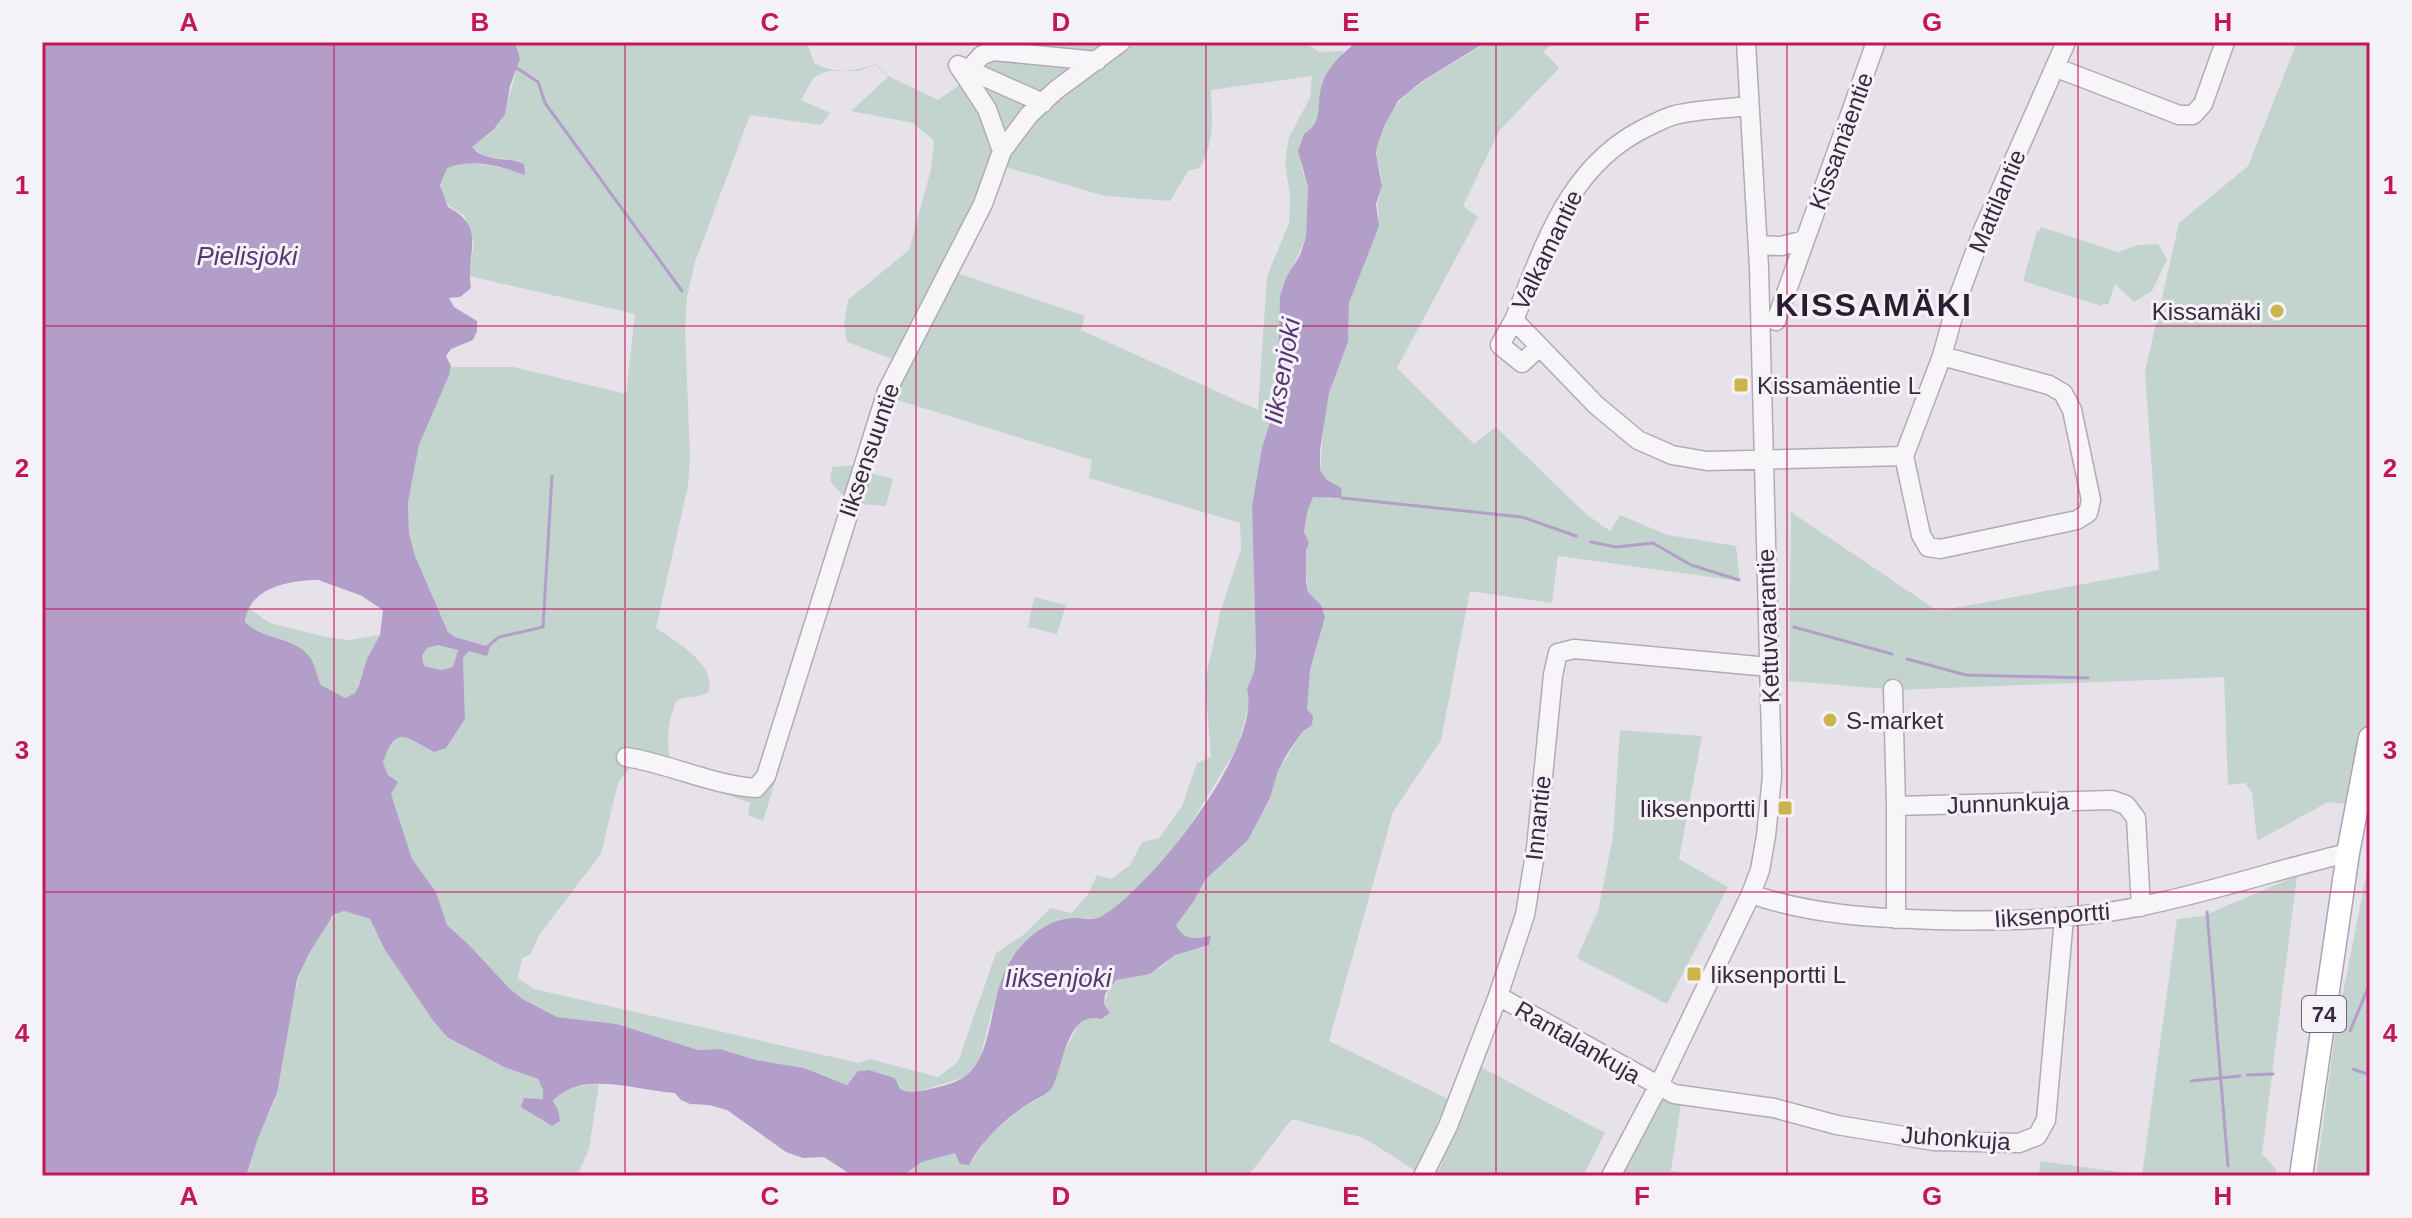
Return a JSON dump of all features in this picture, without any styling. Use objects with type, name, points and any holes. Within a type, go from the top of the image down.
[{"type":"main road","name":"74","points":[[2301,1176],[2348,853],[2370,738]]},
{"type":"street","name":"Iiksensuuntie","points":[[626,757],[667,765],[736,787],[756,788],[766,776],[887,391],[983,204],[1002,151],[1015,131],[1056,90],[1121,42]]},
{"type":"street","name":"Kettuvaarantie","points":[[1611,1176],[1658,1087],[1751,894],[1760,870],[1766,836],[1772,776],[1758,245],[1746,42]]},
{"type":"street","name":"Kissamäentie","points":[[1776,321],[1876,42]]},
{"type":"street","name":"Mattilantie","points":[[1904,456],[1942,356],[1958,298],[1983,230],[2066,42]]},
{"type":"street","points":[[2057,68],[2179,115],[2193,115],[2203,104],[2225,42]]},
{"type":"street","points":[[969,69],[982,55],[994,51],[1097,61]]},
{"type":"street","points":[[1002,151],[987,109],[958,65],[1043,103]]},
{"type":"street","name":"Valkamantie","points":[[1538,348],[1522,363],[1500,345],[1564,206],[1580,180],[1625,138],[1673,115],[1749,106]]},
{"type":"street","name":"Kissamäentie","points":[[1758,245],[1781,246],[1805,240]]},
{"type":"street","name":"Valkamantie","points":[[1514,320],[1596,405],[1638,440],[1672,455],[1707,461],[1762,460]]},
{"type":"street","points":[[1762,460],[1904,456],[1921,535],[1928,547],[1940,549],[2077,520],[2088,513],[2091,500],[2088,485],[2072,410],[2063,393],[2049,385],[1942,356]]},
{"type":"street","name":"Innantie","points":[[1423,1176],[1448,1126],[1498,996],[1525,915],[1536,848],[1553,675],[1558,653],[1574,649],[1769,667]]},
{"type":"street","points":[[1893,689],[1896,919]]},
{"type":"street","name":"Junnunkuja","points":[[1896,806],[2112,800],[2126,805],[2136,818],[2141,907]]},
{"type":"street","name":"Iiksenportti","points":[[1751,894],[1812,911],[1896,919],[1968,921],[2064,918],[2141,907],[2348,853]]},
{"type":"street","name":"Juhonkuja","points":[[1658,1087],[1674,1094],[1774,1108],[1837,1125],[1934,1141],[2019,1143],[2037,1136],[2046,1120],[2064,918]]},
{"type":"street","name":"Rantalankuja","points":[[1498,996],[1658,1087]]},
{"type":"shaded area","points":[[515,42],[807,42],[814,63],[821,67],[829,69],[845,71],[861,69],[876,64],[888,76],[938,100],[1020,42],[1303,42],[1320,52],[1344,51],[1323,81],[1318,121],[1300,162],[1308,187],[1306,237],[1280,296],[1277,400],[1262,447],[1252,506],[1256,654],[1254,672],[1247,689],[1250,700],[1238,746],[1190,825],[1165,858],[1126,900],[1099,918],[1079,918],[1045,926],[1021,945],[1010,959],[992,1010],[981,1055],[965,1077],[918,1092],[899,1089],[895,1078],[869,1070],[858,1071],[847,1085],[804,1068],[756,1060],[720,1049],[698,1050],[617,1024],[557,1017],[510,989],[447,925],[436,892],[412,859],[390,794],[393,788],[384,769],[384,756],[395,739],[410,739],[426,748],[465,718],[463,658],[469,651],[487,646],[448,632],[415,556],[409,533],[408,502],[419,445],[451,367],[514,367],[626,394],[635,314],[469,276],[474,242],[464,215],[448,204],[442,193],[442,174],[448,167],[459,163],[488,165],[525,174],[507,159],[487,157],[471,147],[490,132],[500,118],[509,97],[517,51]],"holes":[[[876,65],[888,77],[851,111],[913,123],[934,141],[931,169],[909,250],[848,300],[844,323],[847,342],[892,359],[869,412],[854,465],[832,467],[830,481],[845,498],[758,771],[753,778],[741,782],[670,758],[668,743],[677,700],[708,693],[709,683],[707,673],[694,655],[656,628],[688,486],[687,298],[695,262],[750,115],[821,125],[830,113],[801,100],[814,77],[828,71],[858,71]],[[1312,76],[1310,98],[1289,137],[1285,162],[1290,198],[1289,223],[1267,276],[1258,410],[1081,330],[1085,316],[954,272],[1006,167],[1105,196],[1170,201],[1189,170],[1200,168],[1205,157],[1212,130],[1211,90]],[[894,399],[1092,460],[1089,478],[1240,523],[1241,549],[1220,613],[1205,681],[1211,757],[1197,763],[1182,806],[1159,838],[1142,842],[1130,865],[1111,879],[1097,875],[1088,894],[1072,913],[1051,908],[1022,936],[996,953],[958,1062],[938,1077],[870,1059],[859,1063],[534,989],[518,978],[522,958],[530,955],[539,935],[601,854],[618,783],[629,769],[639,768],[750,803],[748,815],[763,821],[860,504],[886,506],[893,479],[870,473]]]},
{"type":"shaded area","points":[[1486,42],[1557,42],[1543,51],[1559,68],[1499,131],[1463,206],[1478,217],[1397,368],[1474,444],[1496,427],[1586,514],[1610,531],[1620,515],[1668,535],[1736,546],[1740,581],[1558,556],[1552,603],[1470,591],[1441,740],[1393,812],[1329,1041],[1448,1099],[1416,1171],[1364,1138],[1292,1119],[1248,1176],[902,1176],[922,1162],[956,1152],[969,1165],[989,1135],[1027,1105],[1047,1094],[1076,1029],[1081,1021],[1092,1016],[1104,1004],[1110,986],[1117,980],[1160,968],[1175,955],[1205,947],[1199,938],[1184,936],[1175,925],[1194,901],[1205,880],[1248,840],[1270,798],[1278,771],[1303,731],[1310,670],[1318,644],[1321,605],[1308,592],[1305,561],[1308,543],[1304,532],[1313,496],[1332,499],[1341,488],[1326,479],[1320,470],[1324,421],[1329,393],[1348,342],[1349,303],[1379,216],[1382,180],[1377,148],[1383,128],[1392,111],[1420,84]]},
{"type":"shaded area","points":[[2297,42],[2370,42],[2370,806],[2328,802],[2257,841],[2252,793],[2245,783],[2228,785],[2224,677],[1897,690],[1789,681],[1791,512],[1938,611],[2159,570],[2145,372],[2179,223],[2248,166]]},
{"type":"shaded area","points":[[2041,227],[2118,252],[2138,245],[2158,244],[2167,259],[2152,291],[2134,302],[2115,284],[2108,305],[2102,303],[2101,306],[2023,281],[2037,231]]},
{"type":"shaded area","points":[[1034,597],[1066,605],[1057,634],[1028,627]]},
{"type":"shaded area","points":[[248,608],[270,623],[326,637],[348,640],[380,635],[355,693],[344,698],[321,685],[313,664],[299,647],[262,633],[245,622]]},
{"type":"shaded area","points":[[438,645],[458,649],[454,667],[442,670],[424,666],[422,656],[427,648]]},
{"type":"shaded area","points":[[1620,730],[1702,736],[1679,859],[1728,887],[1667,1004],[1577,958],[1598,911],[1613,836]]},
{"type":"shaded area","points":[[2370,856],[2370,1176],[2316,1176],[2335,1034]]},
{"type":"shaded area","points":[[2297,876],[2262,1154],[2275,1168],[2277,1176],[2039,1176],[2040,1161],[2142,1175],[2177,919],[2203,916]]},
{"type":"shaded area","points":[[344,911],[370,919],[385,950],[447,1037],[504,1067],[538,1079],[543,1099],[524,1098],[529,1111],[544,1122],[553,1103],[563,1092],[599,1084],[589,1149],[577,1176],[246,1176],[275,1099],[295,992],[304,964],[314,940],[327,922]]},
{"type":"shaded area","points":[[1477,1065],[1605,1133],[1583,1176],[1435,1176],[1443,1162],[1436,1159]]},
{"type":"shaded area","points":[[1660,1097],[1681,1104],[1671,1171],[1700,1176],[1621,1176]]},
{"type":"water","name":"Pielisjoki","points":[[42,42],[515,42],[520,59],[510,86],[505,114],[494,129],[472,147],[490,157],[524,164],[525,175],[477,163],[457,165],[447,168],[440,185],[448,207],[468,223],[472,242],[471,288],[460,297],[449,298],[454,307],[477,321],[477,331],[473,340],[451,349],[446,356],[451,366],[449,375],[419,445],[408,502],[409,533],[415,556],[448,632],[490,647],[487,656],[469,651],[463,658],[465,719],[446,748],[434,752],[409,739],[397,738],[392,742],[383,763],[388,775],[398,782],[391,794],[412,859],[436,892],[447,925],[510,989],[557,1017],[617,1024],[698,1050],[720,1049],[756,1060],[804,1068],[847,1085],[858,1071],[869,1070],[895,1078],[900,1089],[913,1092],[948,1084],[968,1074],[985,1046],[998,990],[1015,954],[1045,926],[1065,919],[1099,917],[1123,901],[1174,847],[1221,778],[1238,745],[1247,714],[1247,689],[1254,672],[1256,654],[1252,506],[1262,447],[1277,401],[1280,296],[1306,237],[1308,187],[1298,151],[1304,134],[1317,119],[1326,74],[1357,42],[1486,42],[1421,82],[1398,101],[1378,143],[1376,153],[1382,186],[1376,204],[1379,226],[1349,303],[1348,342],[1329,393],[1320,450],[1320,470],[1326,479],[1341,488],[1342,498],[1313,497],[1304,532],[1309,543],[1306,551],[1308,592],[1321,605],[1325,617],[1310,670],[1307,709],[1313,716],[1312,725],[1303,731],[1287,754],[1270,798],[1248,840],[1205,880],[1176,925],[1182,934],[1190,938],[1211,936],[1209,945],[1175,955],[1150,974],[1116,980],[1105,994],[1104,1004],[1110,1013],[1101,1019],[1081,1023],[1074,1031],[1051,1089],[1002,1124],[980,1147],[969,1165],[960,1164],[955,1153],[922,1162],[902,1176],[853,1176],[824,1157],[803,1158],[786,1152],[727,1110],[690,1104],[675,1093],[610,1084],[578,1086],[564,1091],[553,1101],[560,1121],[552,1126],[521,1107],[524,1098],[543,1099],[538,1079],[504,1067],[447,1037],[385,950],[370,919],[344,911],[333,915],[308,955],[297,980],[277,1093],[246,1176],[42,1176]],"holes":[[[318,580],[360,595],[383,610],[380,635],[367,659],[359,685],[355,693],[345,698],[321,685],[313,662],[302,649],[260,632],[245,622],[254,601],[272,588]],[[438,645],[458,650],[453,667],[442,670],[424,666],[422,656],[427,648]]]},
{"type":"waterway","points":[[517,68],[538,82],[545,103],[682,291]]},
{"type":"waterway","points":[[488,646],[499,637],[543,627],[552,476]]},
{"type":"waterway","points":[[1342,498],[1522,517],[1576,536]]},
{"type":"waterway","points":[[1591,542],[1616,547],[1653,543],[1691,565],[1739,580]]},
{"type":"waterway","points":[[1776,589],[1778,623]]},
{"type":"waterway","points":[[1794,627],[1892,654]]},
{"type":"waterway","points":[[1907,659],[1966,675],[2088,678]]},
{"type":"waterway","points":[[2207,912],[2228,1166]]},
{"type":"waterway","points":[[2350,1031],[2370,983]]},
{"type":"waterway","points":[[2353,1069],[2370,1075]]},
{"type":"waterway","points":[[2247,1075],[2273,1074]]},
{"type":"waterway","points":[[2191,1081],[2240,1076]]},
{"type":"place","name":"Kissamäki","points":[[2277,311]]},
{"type":"place","name":"Kissamäentie L","points":[[1741,385]]},
{"type":"place","name":"S-market","points":[[1830,720]]},
{"type":"place","name":"Iiksenportti I","points":[[1785,808]]},
{"type":"place","name":"Iiksenportti L","points":[[1694,974]]},
{"type":"district","name":"KISSAMÄKI","points":[[1874,305]]},
{"type":"water label","name":"Iiksenjoki","points":[[1282,371]]},
{"type":"water label","name":"Iiksenjoki","points":[[1058,978]]}]
